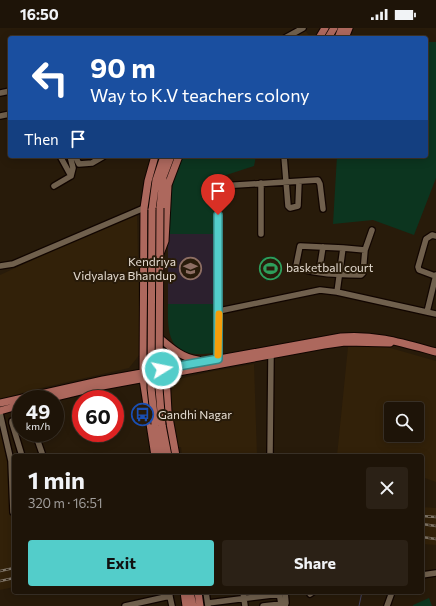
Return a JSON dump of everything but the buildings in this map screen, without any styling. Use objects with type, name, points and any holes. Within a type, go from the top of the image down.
[{"type":"main road","points":[[154,158],[148,181],[151,388],[167,454]]},
{"type":"main road","points":[[155,454],[143,376],[148,209],[163,158]]},
{"type":"main road","points":[[161,454],[159,425],[160,208],[163,177],[170,158]]},
{"type":"main road","points":[[176,454],[168,412],[164,372],[156,361],[155,334],[157,260],[165,242],[168,185],[178,158]]},
{"type":"main road","points":[[155,334],[187,359],[205,361]]},
{"type":"main road","points":[[164,372],[205,361],[355,336],[369,336],[392,340],[436,352]]},
{"type":"main road","points":[[0,404],[123,379],[270,356],[345,342],[364,341],[392,343],[436,356]]},
{"type":"main road","points":[[64,394],[97,384]]},
{"type":"main road","points":[[0,412],[12,408]]},
{"type":"main road","points":[[181,594],[186,604]]},
{"type":"main road","points":[[184,594],[186,604]]},
{"type":"main road","points":[[190,594],[193,606]]},
{"type":"main road","points":[[198,594],[200,606]]},
{"type":"street","points":[[289,36],[303,28]]},
{"type":"street","points":[[61,158],[71,176]]},
{"type":"street","points":[[54,186],[71,176],[73,168],[70,158]]},
{"type":"street","points":[[76,158],[79,164],[92,163],[101,158]]},
{"type":"street","points":[[284,158],[288,206],[293,208],[298,206],[299,203],[299,182]]},
{"type":"street","points":[[218,359],[218,188],[220,186],[318,180],[320,184],[323,209]]},
{"type":"street","points":[[261,183],[262,234]]},
{"type":"street","points":[[0,266],[13,264],[148,209]]},
{"type":"street","points":[[365,250],[300,246],[296,266],[320,272],[360,275],[363,273],[365,250],[372,230]]},
{"type":"street","points":[[427,312],[436,275],[420,270],[418,267],[426,239],[432,235],[436,236]]},
{"type":"street","points":[[320,272],[322,247]]},
{"type":"street","points":[[337,292],[343,248]]},
{"type":"street","points":[[219,311],[320,290],[337,292],[436,314]]},
{"type":"street","points":[[270,356],[270,454]]},
{"type":"street","points":[[0,412],[12,470]]},
{"type":"street","points":[[18,442],[21,454]]},
{"type":"street","points":[[38,442],[42,454]]},
{"type":"street","points":[[424,575],[436,573]]},
{"type":"street","points":[[125,606],[170,594],[172,606]]},
{"type":"street","points":[[206,594],[208,605],[275,594]]},
{"type":"street","points":[[243,594],[245,606]]},
{"type":"street","points":[[263,606],[281,604],[281,594]]},
{"type":"street","points":[[282,594],[286,603],[285,606]]},
{"type":"street","points":[[386,606],[391,594]]},
{"type":"shaded area","points":[[304,29],[309,36],[295,36]]},
{"type":"shaded area","points":[[137,212],[140,354],[129,368],[32,390],[12,390],[12,396],[0,400],[0,275]]},
{"type":"shaded area","name":"Kendriya Vidyalaya Bhandup","points":[[168,234],[214,234],[214,304],[168,304]]},
{"type":"shaded area","points":[[357,345],[387,347],[436,361],[436,482],[424,478],[424,454],[337,454],[348,347]]},
{"type":"shaded area","points":[[254,364],[257,454],[182,454],[181,447],[177,448],[169,405],[170,391],[177,381],[183,378]]},
{"type":"shaded area","points":[[0,415],[2,415],[13,454],[12,587],[0,590]]},
{"type":"shaded area","points":[[424,507],[436,508],[436,545],[424,544]]},
{"type":"green space","points":[[428,42],[436,42],[436,178],[414,235],[373,220],[333,224],[337,158],[428,158]]},
{"type":"green space","points":[[183,158],[256,158],[254,166],[217,178],[214,234],[168,234],[171,194],[179,166]]},
{"type":"green space","name":"basketball court","points":[[275,256],[280,278],[266,281],[262,258]]},
{"type":"green space","points":[[168,304],[214,304],[214,353],[189,353],[180,350],[174,344],[169,328]]},
{"type":"green space","points":[[429,598],[432,606],[413,606],[413,605]]},
{"type":"waterway","points":[[359,606],[362,594]]},
{"type":"railway","points":[[424,516],[436,517]]},
{"type":"railway","points":[[424,524],[436,526]]},
{"type":"railway","points":[[424,537],[436,539]]},
{"type":"railway","points":[[0,571],[12,568]]},
{"type":"railway","points":[[0,581],[12,578]]},
{"type":"slow traffic","points":[[218,355],[219,314]]},
{"type":"place","name":"basketball court","points":[[271,268]]},
{"type":"place","name":"Kendriya Vidyalaya Bhandup","points":[[191,269]]},
{"type":"place","name":"Gandhi Nagar","points":[[143,415]]},
{"type":"route","points":[[162,369],[218,359],[218,215]]}]
